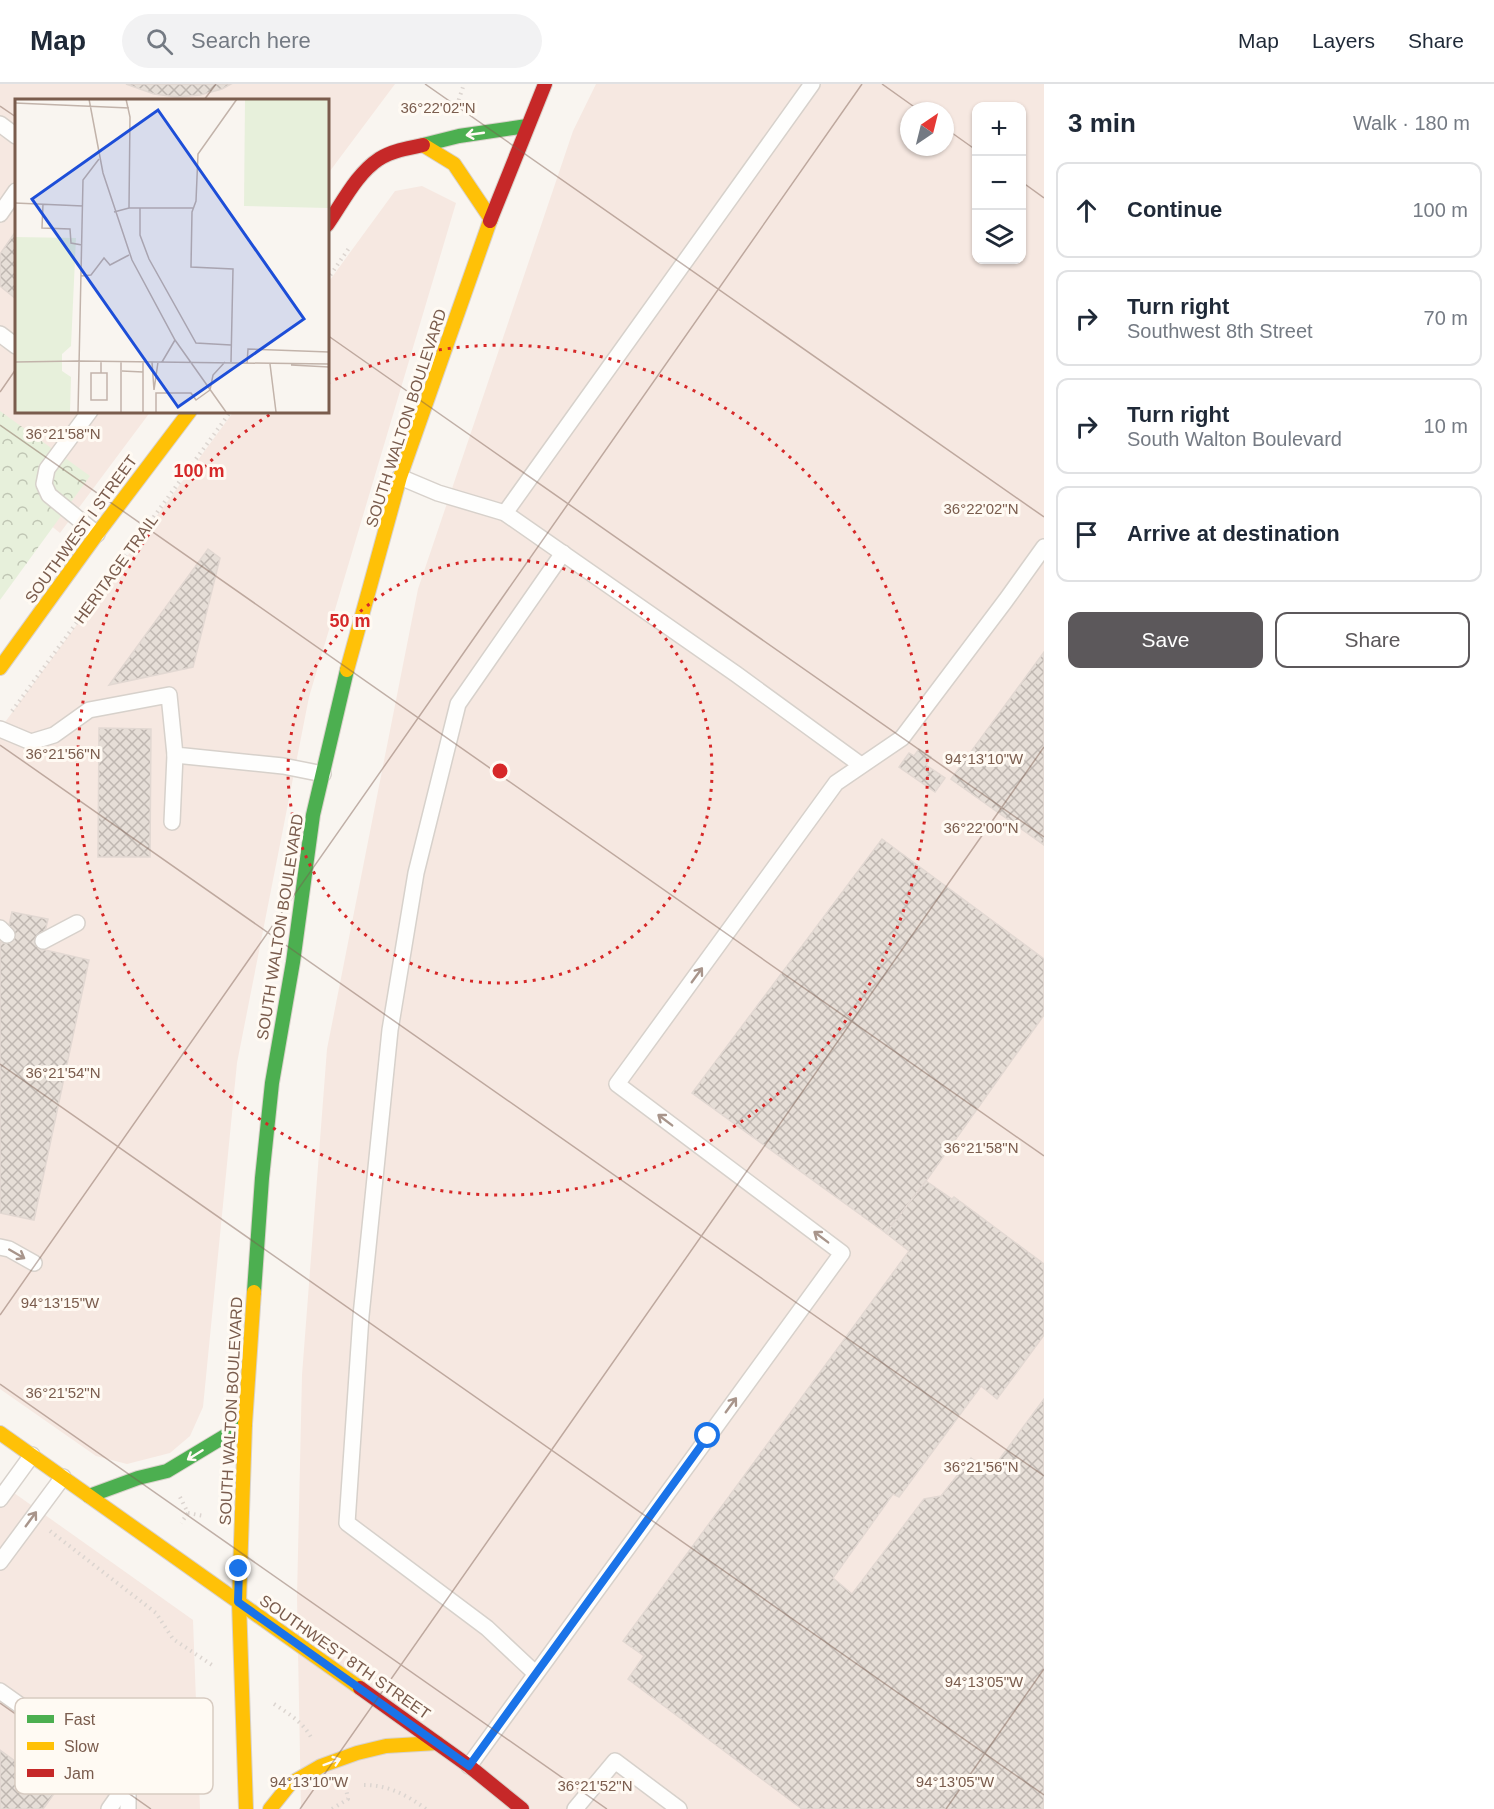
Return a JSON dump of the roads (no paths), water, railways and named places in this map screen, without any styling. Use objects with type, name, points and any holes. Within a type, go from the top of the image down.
[{"type":"main road","name":"SOUTH WALTON BOULEVARD","points":[[246,1809],[238,1602],[245,1424],[262,1178],[272,1083],[293,962],[313,815],[345,676],[400,477],[491,219],[545,84]]},
{"type":"main road","points":[[328,224],[375,162],[396,151],[459,136],[527,126]]},
{"type":"main road","points":[[423,145],[454,164],[491,219]]},
{"type":"main road","name":"SOUTHWEST I STREET","points":[[0,668],[189,412]]},
{"type":"main road","points":[[89,1496],[138,1478],[167,1471],[245,1424]]},
{"type":"main road","name":"SOUTHWEST 8TH STREET","points":[[0,1432],[469,1766],[522,1809]]},
{"type":"main road","points":[[270,1809],[290,1784],[321,1766],[357,1753],[386,1746],[437,1743]]},
{"type":"lane","points":[[505,513],[812,84]]},
{"type":"lane","points":[[0,124],[15,135]]},
{"type":"lane","points":[[0,213],[15,192]]},
{"type":"lane","points":[[0,334],[15,345]]},
{"type":"lane","points":[[89,412],[47,469],[44,484],[49,495],[98,534]]},
{"type":"lane","points":[[400,477],[438,493],[505,513],[861,765]]},
{"type":"lane","points":[[469,1766],[842,1253],[617,1084],[836,783],[902,738],[1044,547]]},
{"type":"lane","points":[[536,1673],[487,1628],[347,1523],[361,1316],[390,1030],[416,873],[458,704],[563,553]]},
{"type":"lane","points":[[4,723],[31,741],[54,735],[89,710],[169,695],[175,755],[172,822]]},
{"type":"lane","points":[[175,755],[283,766],[322,774]]},
{"type":"lane","points":[[43,941],[78,923]]},
{"type":"lane","points":[[0,1247],[9,1249],[34,1263]]},
{"type":"lane","points":[[0,1499],[32,1455]]},
{"type":"lane","points":[[0,1562],[63,1477]]},
{"type":"lane","points":[[0,1691],[15,1702]]},
{"type":"lane","points":[[575,1809],[615,1761],[679,1809]]},
{"type":"lane","points":[[109,1809],[120,1794]]}]
